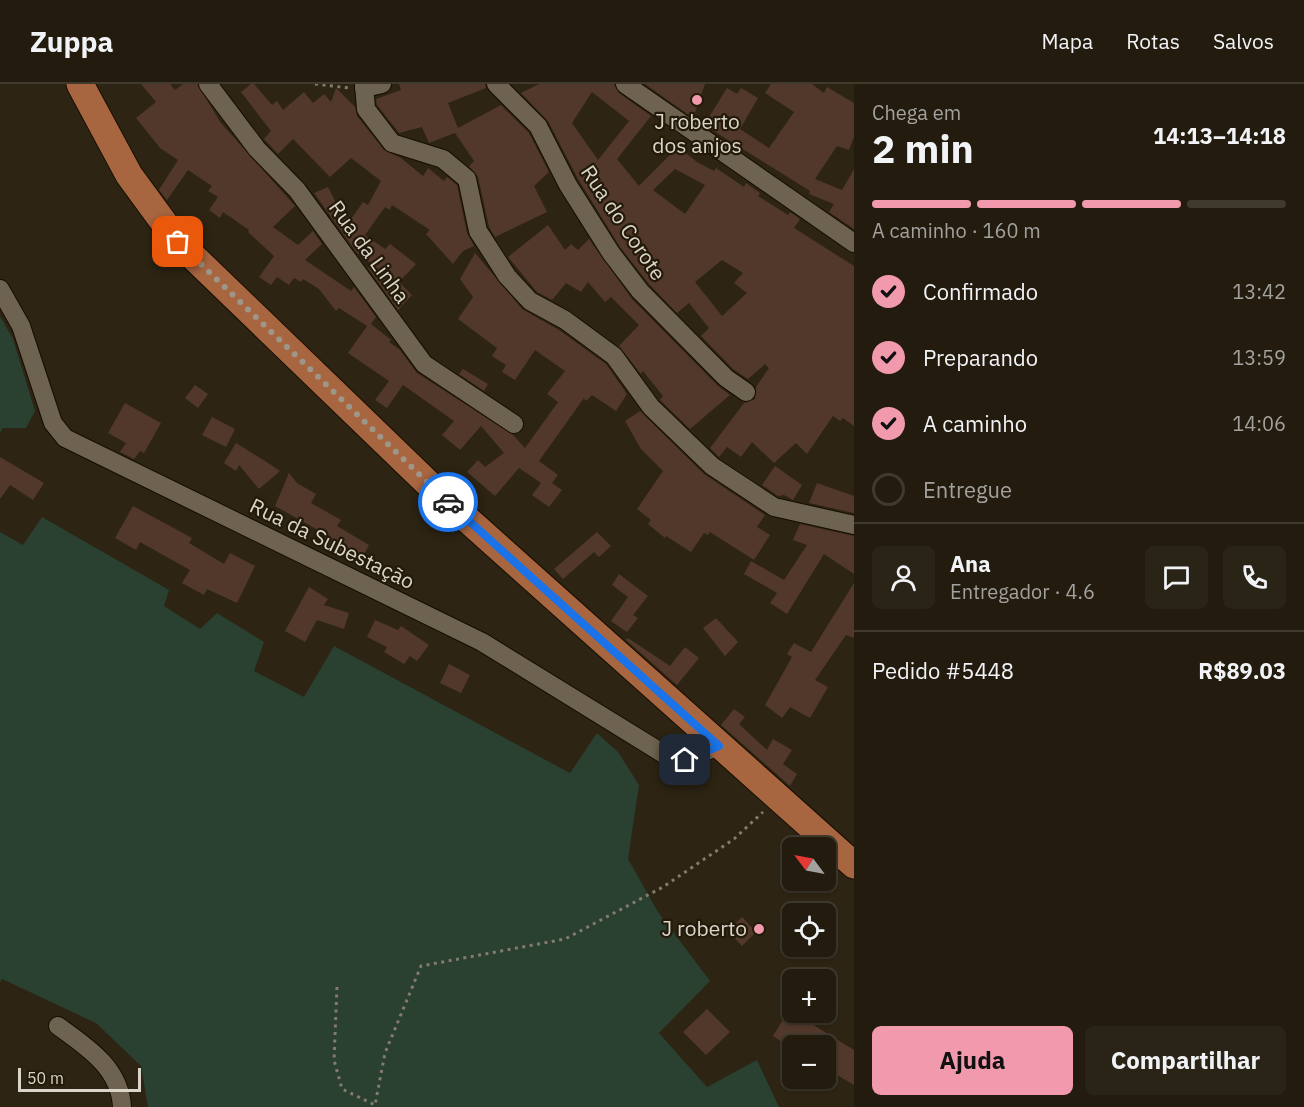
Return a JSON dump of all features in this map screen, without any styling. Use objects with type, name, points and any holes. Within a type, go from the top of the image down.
[{"type":"main road","points":[[80,84],[129,175],[178,242],[440,495],[854,865]]},
{"type":"street","name":"Rua da Linha","points":[[208,84],[257,149],[297,190],[424,364],[514,424]]},
{"type":"street","points":[[382,84],[364,86],[366,109],[392,143],[443,159],[467,178],[478,231],[507,276],[530,301],[565,320],[614,356],[651,407],[712,466],[774,507],[854,525]]},
{"type":"street","name":"Rua do Corote","points":[[496,84],[538,126],[568,185],[611,253],[640,291],[726,378],[746,392]]},
{"type":"street","points":[[625,84],[854,243]]},
{"type":"street","name":"Rua da Subestação","points":[[0,289],[21,326],[52,423],[65,438],[482,642],[667,756],[685,760],[719,746]]},
{"type":"street","points":[[58,1026],[105,1064],[121,1091],[122,1107]]},
{"type":"path","points":[[315,84],[364,86]]},
{"type":"path","points":[[337,987],[334,1060],[342,1089],[375,1105],[385,1053],[422,966],[565,939],[663,887],[734,839],[778,797]]},
{"type":"green space","points":[[0,316],[13,339],[35,411],[26,428],[3,428],[0,433]]},
{"type":"green space","points":[[42,517],[169,590],[164,606],[200,629],[217,613],[264,642],[254,671],[304,697],[334,646],[570,773],[597,733],[618,752],[639,785],[628,859],[658,912],[710,981],[659,1033],[707,1087],[757,1060],[779,1107],[148,1107],[141,1066],[96,1023],[2,979],[0,982],[0,532],[23,545]]},
{"type":"building","points":[[141,84],[170,84],[175,90],[183,84],[197,84],[221,123],[295,206],[273,227],[298,245],[313,231],[322,244],[305,260],[351,291],[354,287],[376,317],[371,324],[391,340],[389,342],[400,350],[417,373],[513,435],[525,448],[558,402],[547,394],[565,371],[535,350],[515,380],[502,372],[506,365],[492,356],[497,348],[458,319],[473,297],[460,279],[475,253],[522,309],[559,330],[606,364],[627,394],[616,411],[592,395],[586,401],[584,398],[539,461],[558,475],[552,483],[562,490],[549,507],[532,495],[541,483],[519,468],[495,496],[467,472],[478,460],[485,467],[504,453],[481,426],[460,450],[442,435],[454,421],[403,385],[387,408],[375,400],[389,381],[348,353],[367,326],[339,308],[336,311],[319,289],[303,279],[301,282],[294,278],[289,285],[277,277],[271,285],[259,277],[274,256],[248,232],[249,230],[223,212],[220,218],[209,210],[218,197],[208,191],[212,186],[188,170],[167,200],[159,190],[178,160],[160,148],[136,118],[156,102]]},
{"type":"building","points":[[254,84],[272,105],[277,101],[283,110],[304,92],[313,103],[324,94],[331,102],[336,88],[355,107],[357,116],[384,150],[401,158],[423,176],[428,168],[444,181],[447,177],[457,185],[467,233],[474,246],[463,251],[453,264],[426,234],[430,230],[392,205],[390,210],[385,207],[365,235],[385,249],[390,244],[416,264],[399,282],[412,295],[398,310],[368,268],[371,263],[356,252],[314,193],[328,187],[336,203],[351,219],[363,202],[368,205],[381,181],[351,158],[330,177],[293,139],[278,154],[264,139],[271,131],[241,92]]},
{"type":"building","points":[[399,84],[485,84],[486,88],[448,103],[458,128],[501,105],[529,133],[549,172],[534,186],[547,212],[495,237],[489,227],[478,177],[469,166],[474,161],[455,133],[429,143],[422,127],[399,133],[377,105],[376,99],[401,90]]},
{"type":"building","points":[[539,84],[614,84],[619,93],[651,116],[617,159],[639,186],[678,147],[697,162],[714,171],[716,168],[744,187],[746,183],[760,193],[758,196],[788,215],[790,212],[800,219],[794,228],[854,266],[854,426],[843,418],[840,421],[833,416],[807,454],[796,443],[774,463],[752,442],[741,457],[727,447],[719,457],[710,448],[744,403],[755,399],[756,387],[769,368],[765,364],[748,379],[733,369],[701,336],[709,328],[689,303],[677,313],[649,284],[620,247],[578,179],[548,121],[521,93]],"holes":[[[592,92],[629,121],[598,160],[572,123]],[[675,169],[705,185],[685,214],[653,190]],[[722,260],[743,273],[734,283],[747,293],[722,316],[695,282]]]},
{"type":"building","points":[[645,84],[705,84],[693,118]]},
{"type":"building","points":[[771,84],[812,84],[824,93],[827,87],[854,103],[854,137],[849,150],[837,146],[815,179],[842,190],[854,169],[854,229],[829,212],[834,204],[809,194],[810,191],[704,125],[727,88],[737,94],[741,88],[758,98],[740,129],[769,148],[794,112],[765,93]]},
{"type":"building","points":[[548,225],[565,250],[571,244],[578,250],[589,239],[632,299],[718,386],[730,395],[690,429],[660,400],[663,396],[643,371],[641,374],[619,346],[639,325],[611,297],[605,302],[588,282],[581,292],[566,283],[552,300],[537,292],[508,257]]},
{"type":"building","points":[[463,369],[488,384],[484,391],[459,374]]},
{"type":"building","points":[[195,385],[208,394],[198,408],[185,398]]},
{"type":"building","points":[[125,403],[161,423],[144,453],[140,451],[134,459],[120,452],[126,443],[108,433]]},
{"type":"building","points":[[640,411],[704,474],[765,515],[757,527],[770,535],[754,560],[710,532],[708,535],[704,533],[691,552],[666,536],[665,538],[648,524],[651,520],[637,509],[663,471],[641,449],[625,421]]},
{"type":"building","points":[[212,417],[235,429],[226,447],[202,435]]},
{"type":"building","points":[[236,443],[280,471],[259,489],[239,465],[236,471],[224,463]]},
{"type":"building","points":[[0,457],[44,483],[33,500],[10,485],[0,499]]},
{"type":"building","points":[[775,466],[802,485],[793,500],[784,495],[778,496],[762,485]]},
{"type":"building","points":[[289,473],[297,483],[316,494],[311,503],[341,520],[337,526],[369,545],[361,560],[345,551],[342,555],[320,542],[325,534],[275,506]]},
{"type":"building","points":[[817,483],[854,496],[854,513],[809,503]]},
{"type":"building","points":[[133,506],[192,538],[189,543],[224,564],[230,553],[255,566],[237,603],[207,589],[204,595],[182,583],[190,570],[140,542],[136,550],[115,538]]},
{"type":"building","points":[[800,524],[854,536],[854,574],[824,554],[787,614],[770,603],[777,593],[744,574],[751,561],[784,580],[807,545],[793,540]]},
{"type":"building","points":[[597,532],[611,546],[599,557],[594,552],[563,579],[554,569]]},
{"type":"building","points":[[619,574],[648,596],[633,615],[638,618],[627,632],[611,621],[628,597],[612,585]]},
{"type":"building","points":[[854,583],[854,638],[846,635],[815,680],[828,687],[810,718],[790,707],[782,718],[765,705],[792,657],[787,654],[794,643],[811,652]]},
{"type":"building","points":[[309,587],[328,599],[324,605],[349,613],[344,629],[317,620],[305,642],[285,631]]},
{"type":"building","points":[[716,618],[738,642],[725,656],[703,628]]},
{"type":"building","points":[[375,620],[398,630],[401,626],[429,645],[417,661],[410,656],[404,664],[384,652],[387,647],[367,637]]},
{"type":"building","points":[[628,638],[670,666],[685,647],[699,658],[677,685],[626,640]]},
{"type":"building","points":[[449,664],[470,675],[461,693],[440,683]]},
{"type":"building","points":[[734,709],[745,717],[739,724],[767,750],[773,739],[792,750],[783,764],[797,774],[790,786],[721,725]]},
{"type":"building","points":[[742,917],[756,932],[742,946],[728,931]]},
{"type":"building","points":[[707,1009],[730,1032],[706,1055],[683,1032]]},
{"type":"building","points":[[782,1021],[810,1023],[830,1035],[782,1035],[782,1042],[773,1036]]},
{"type":"building","points":[[836,1039],[854,1050],[854,1085],[836,1074]]},
{"type":"way so far","points":[[178,242],[448,502]]},
{"type":"place","name":"J roberto dos anjos","points":[[697,100]]},
{"type":"place","name":"J roberto","points":[[759,929]]},
{"type":"route","points":[[448,502],[719,746],[685,760]]}]
